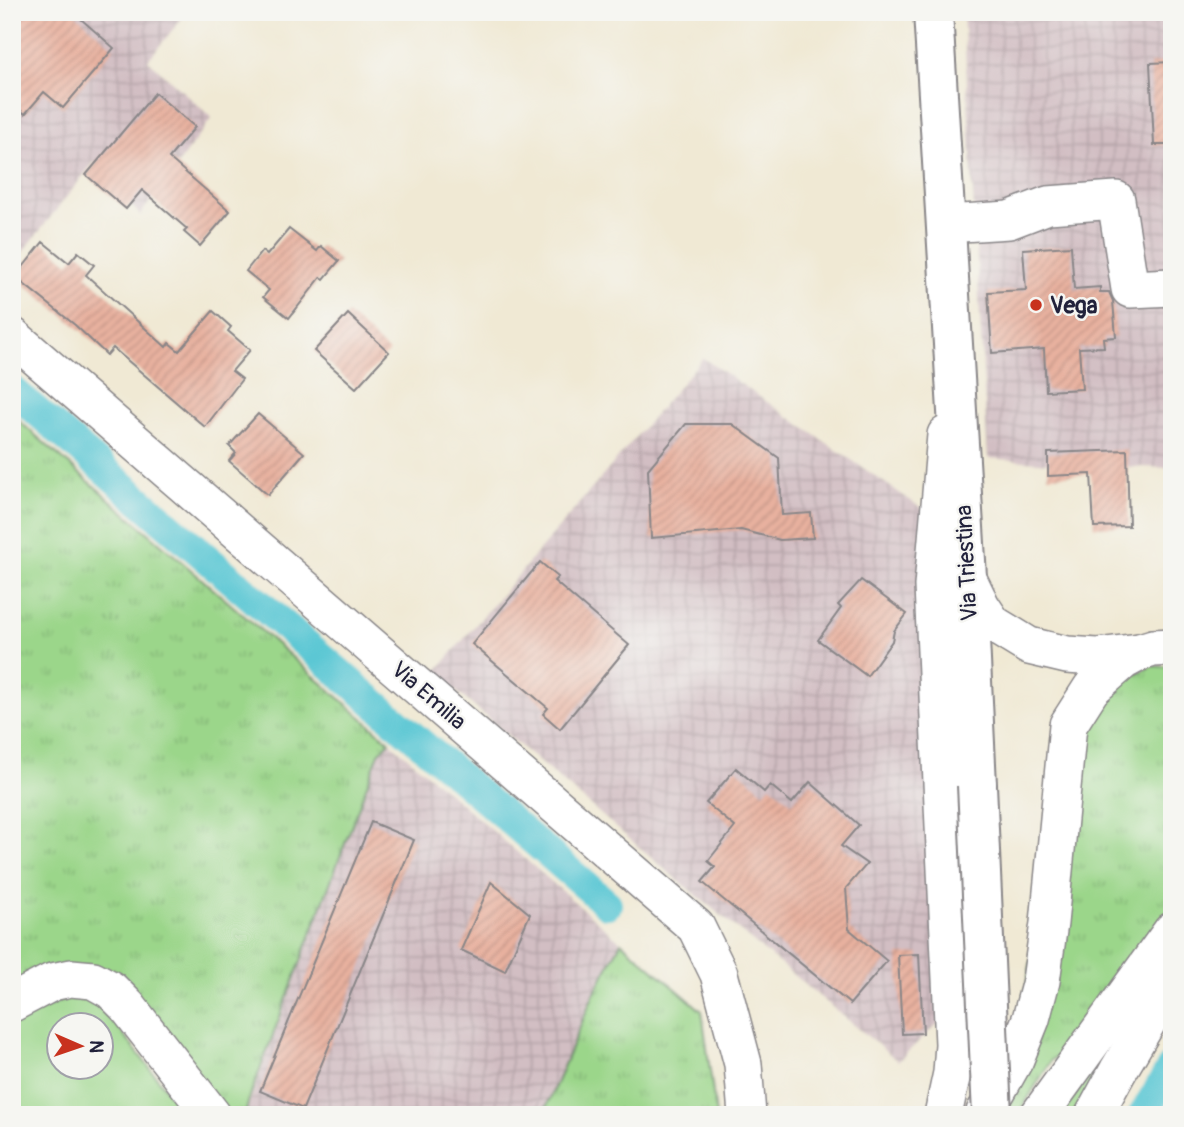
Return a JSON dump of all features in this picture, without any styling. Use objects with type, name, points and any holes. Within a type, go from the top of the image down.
[{"type":"main road","name":"Via Triestina","points":[[933,12],[967,577],[992,1115]]},
{"type":"street","points":[[946,224],[1009,220],[1048,205],[1116,200],[1130,289],[1172,288]]},
{"type":"street","name":"Via Emilia","points":[[12,336],[696,927],[719,974],[743,1064],[747,1115]]},
{"type":"street","points":[[943,1115],[952,1073],[954,1044],[933,586],[954,350]]},
{"type":"street","points":[[967,577],[993,624],[1029,646],[1066,655],[1097,657],[1156,650]]},
{"type":"street","points":[[983,1115],[1015,1059],[1031,1019],[1041,981],[1068,725],[1091,689],[1123,661],[1156,650]]},
{"type":"street","points":[[1039,1115],[1172,932]]},
{"type":"street","points":[[12,1003],[52,982],[71,978],[93,980],[111,990],[127,1006],[212,1115]]},
{"type":"street","points":[[1094,1115],[1172,980]]},
{"type":"street","points":[[1108,1115],[1172,1007]]},
{"type":"shaded area","points":[[12,12],[187,12],[148,60],[212,118],[140,215],[94,162],[12,266]]},
{"type":"shaded area","points":[[963,12],[1172,12],[1172,468],[1076,465],[988,458]]},
{"type":"shaded area","points":[[703,358],[933,516],[960,1003],[898,1061],[673,876],[435,673]]},
{"type":"shaded area","points":[[390,742],[621,942],[592,998],[543,1115],[257,1115],[246,1111],[379,753]]},
{"type":"green space","points":[[12,415],[390,742],[379,753],[249,1099],[246,1111],[257,1115],[195,1115],[103,993],[72,991],[12,1022]]},
{"type":"green space","points":[[1153,666],[1172,667],[1172,909],[1063,1054],[1052,1059],[1022,1108],[1016,1115],[1001,1115],[1077,726],[1109,684]]},
{"type":"green space","points":[[621,942],[702,1011],[716,1115],[543,1115],[592,998]]},
{"type":"green space","points":[[68,997],[88,998],[106,1012],[46,1012],[46,1082],[116,1082],[116,1025],[186,1115],[12,1115],[12,1024]]},
{"type":"green space","points":[[1144,997],[1081,1115],[1061,1115]]},
{"type":"building","points":[[12,12],[73,12],[114,48],[63,108],[44,92],[25,114],[12,103]]},
{"type":"building","points":[[1172,62],[1172,145],[1154,145],[1150,63]]},
{"type":"building","points":[[155,93],[195,127],[169,158],[230,211],[200,246],[184,232],[187,229],[142,190],[126,209],[86,175]]},
{"type":"building","points":[[289,229],[317,251],[321,246],[339,261],[324,279],[321,277],[289,318],[263,297],[269,290],[246,271],[262,251],[267,255]]},
{"type":"building","points":[[43,242],[69,263],[78,252],[94,265],[86,275],[166,347],[169,343],[179,351],[213,311],[231,327],[228,331],[250,350],[232,371],[242,379],[205,427],[113,348],[107,355],[75,325],[15,277]]},
{"type":"building","points":[[1071,246],[1074,289],[1100,287],[1100,292],[1109,292],[1113,301],[1116,337],[1103,338],[1104,347],[1079,348],[1082,389],[1046,391],[1044,349],[992,353],[988,292],[1026,290],[1023,249]]},
{"type":"building","points":[[348,314],[389,352],[356,388],[314,351]]},
{"type":"building","points":[[258,414],[304,453],[268,495],[229,461],[236,453],[229,446]]},
{"type":"building","points":[[686,424],[732,424],[779,458],[782,515],[811,513],[813,538],[780,540],[741,530],[651,538],[648,469]]},
{"type":"building","points":[[1127,450],[1129,526],[1094,527],[1091,474],[1048,476],[1048,453]]},
{"type":"building","points":[[540,562],[558,577],[554,581],[629,645],[560,729],[543,714],[548,708],[472,644]]},
{"type":"building","points":[[861,580],[907,614],[867,676],[818,640],[841,608],[838,605]]},
{"type":"building","points":[[736,768],[764,792],[770,785],[792,803],[810,782],[859,825],[841,846],[867,864],[846,888],[849,929],[887,961],[850,1004],[702,882],[715,867],[708,861],[735,827],[706,803]]},
{"type":"building","points":[[371,822],[414,840],[303,1109],[260,1091]]},
{"type":"building","points":[[491,882],[530,914],[505,971],[461,950]]},
{"type":"building","points":[[919,954],[923,1033],[902,1034],[898,955]]},
{"type":"waterway","points":[[12,390],[607,904]]},
{"type":"waterway","points":[[1143,1115],[1172,1067]]},
{"type":"place","name":"Vega","points":[[1036,305]]}]
